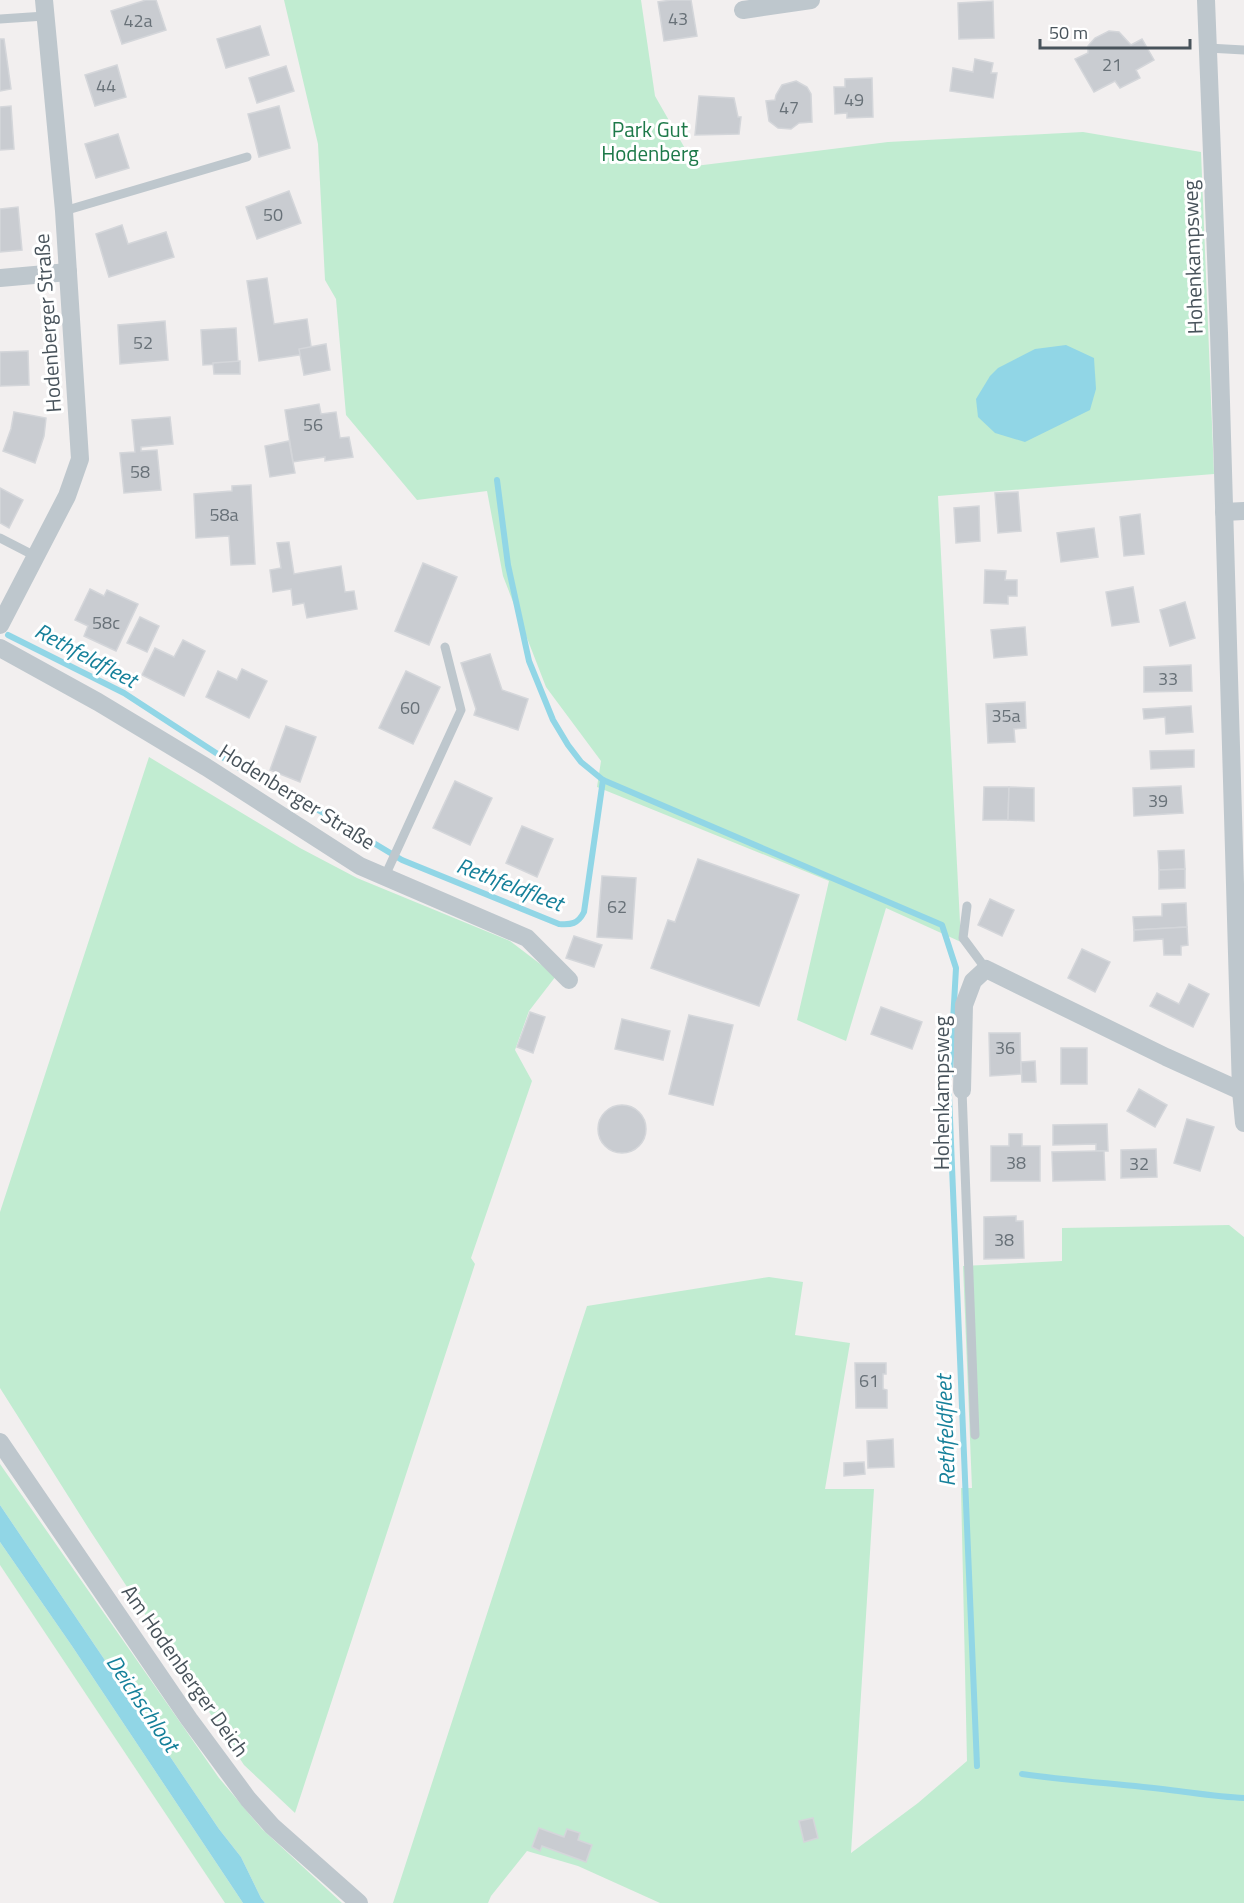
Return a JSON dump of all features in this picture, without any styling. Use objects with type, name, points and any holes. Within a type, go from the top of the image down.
[{"type":"street","points":[[743,10],[811,0]]},
{"type":"street","name":"Hohenkampsweg","points":[[1206,0],[1240,924],[1241,1091],[1244,1123]]},
{"type":"street","name":"Hodenberger Straße","points":[[0,625],[67,496],[80,459],[68,272],[45,8]]},
{"type":"street","points":[[0,278],[68,272]]},
{"type":"street","points":[[1224,512],[1244,511]]},
{"type":"street","name":"Hodenberger Straße","points":[[0,648],[98,702],[207,767],[360,866],[527,938],[569,980]]},
{"type":"street","points":[[986,969],[1241,1091]]},
{"type":"street","name":"Hohenkampsweg","points":[[962,1090],[964,1005],[973,981],[986,969]]},
{"type":"street","name":"Am Hodenberger Deich","points":[[0,1442],[182,1710],[248,1799],[272,1826],[359,1903]]},
{"type":"lane","points":[[0,19],[45,8]]},
{"type":"lane","points":[[1208,48],[1244,50]]},
{"type":"lane","points":[[63,210],[247,157]]},
{"type":"lane","points":[[0,538],[35,556]]},
{"type":"lane","points":[[385,876],[461,710],[445,647]]},
{"type":"lane","points":[[967,906],[963,938],[986,969]]},
{"type":"lane","name":"Hohenkampsweg","points":[[962,1090],[975,1435]]},
{"type":"green space","name":"Park Gut Hodenberg","points":[[284,0],[641,0],[655,96],[695,166],[888,142],[1083,132],[1201,152],[1214,474],[938,496],[961,942],[886,908],[846,1041],[797,1020],[829,881],[597,787],[601,761],[546,687],[503,576],[487,491],[417,500],[346,415],[336,299],[325,280],[318,144]]},
{"type":"green space","points":[[149,757],[300,848],[357,878],[510,941],[556,976],[529,1011],[515,1050],[532,1081],[471,1258],[475,1264],[295,1813],[244,1765],[89,1529],[0,1388],[0,1212]]},
{"type":"green space","points":[[1229,1225],[1244,1237],[1244,1903],[660,1903],[578,1866],[527,1851],[491,1896],[488,1903],[393,1903],[587,1306],[769,1277],[803,1282],[795,1335],[850,1343],[825,1489],[874,1489],[851,1853],[918,1803],[967,1761],[961,1488],[972,1488],[963,1266],[1062,1261],[1062,1228]]},
{"type":"green space","points":[[0,1464],[219,1778],[262,1829],[342,1903],[265,1903],[261,1898],[241,1857],[219,1829],[0,1505]]},
{"type":"green space","points":[[0,1542],[243,1903],[225,1903],[0,1565]]},
{"type":"water","points":[[1066,345],[1094,358],[1096,389],[1090,410],[1025,442],[995,433],[978,417],[976,399],[990,376],[998,368],[1035,349]]},
{"type":"water","points":[[0,1505],[219,1829],[241,1857],[265,1903],[243,1903],[0,1542]]},
{"type":"building","points":[[146,0],[156,0],[166,30],[122,44],[111,11]]},
{"type":"building","points":[[691,0],[697,36],[664,41],[658,2]]},
{"type":"building","points":[[993,1],[994,38],[959,39],[958,3]]},
{"type":"building","points":[[260,26],[269,55],[226,68],[217,39]]},
{"type":"building","points":[[1109,31],[1119,32],[1131,45],[1142,39],[1154,60],[1136,70],[1140,78],[1120,88],[1115,81],[1094,92],[1075,59],[1088,53],[1088,46],[1095,38]]},
{"type":"building","points":[[0,39],[4,39],[11,89],[0,91]]},
{"type":"building","points":[[975,59],[993,63],[991,73],[997,73],[993,98],[950,91],[953,68],[973,72]]},
{"type":"building","points":[[117,65],[126,97],[95,106],[85,75]]},
{"type":"building","points":[[286,66],[294,91],[257,103],[249,78]]},
{"type":"building","points":[[872,78],[873,117],[847,118],[847,113],[835,114],[834,87],[845,87],[845,79]]},
{"type":"building","points":[[796,81],[807,87],[811,94],[812,122],[799,123],[791,129],[778,128],[769,121],[766,101],[775,100],[782,85]]},
{"type":"building","points":[[699,96],[734,98],[738,117],[741,117],[739,134],[695,135]]},
{"type":"building","points":[[11,106],[14,149],[0,150],[0,107]]},
{"type":"building","points":[[279,106],[290,148],[259,157],[248,114]]},
{"type":"building","points":[[118,134],[129,168],[96,178],[85,144]]},
{"type":"building","points":[[289,191],[301,223],[257,239],[246,207]]},
{"type":"building","points":[[18,207],[22,250],[0,252],[0,209]]},
{"type":"building","points":[[122,225],[128,244],[166,232],[174,257],[109,277],[96,234]]},
{"type":"building","points":[[267,278],[274,324],[307,319],[312,353],[259,361],[247,281]]},
{"type":"building","points":[[165,321],[168,360],[120,364],[118,325]]},
{"type":"building","points":[[236,328],[238,363],[203,365],[201,330]]},
{"type":"building","points":[[326,344],[330,370],[304,375],[299,349]]},
{"type":"building","points":[[28,351],[29,385],[0,386],[0,352]]},
{"type":"building","points":[[240,361],[240,374],[214,374],[213,363]]},
{"type":"building","points":[[319,404],[321,414],[336,412],[340,438],[349,437],[353,457],[325,461],[325,457],[293,462],[285,410]]},
{"type":"building","points":[[14,412],[46,418],[44,436],[35,463],[3,451]]},
{"type":"building","points":[[170,417],[173,444],[141,447],[141,451],[157,450],[161,490],[124,493],[120,453],[135,452],[132,420]]},
{"type":"building","points":[[289,441],[295,473],[270,477],[265,446]]},
{"type":"building","points":[[251,485],[255,564],[231,565],[229,536],[196,538],[194,494],[232,491],[232,486]]},
{"type":"building","points":[[0,488],[23,500],[9,528],[0,523]]},
{"type":"building","points":[[1018,492],[1021,531],[998,533],[995,493]]},
{"type":"building","points":[[979,506],[980,541],[956,543],[954,508]]},
{"type":"building","points":[[1140,514],[1144,554],[1124,556],[1120,517]]},
{"type":"building","points":[[1094,528],[1098,557],[1061,562],[1057,533]]},
{"type":"building","points":[[289,542],[294,574],[341,566],[345,592],[354,591],[357,609],[307,618],[304,603],[293,605],[291,589],[273,592],[270,570],[281,568],[277,543]]},
{"type":"building","points":[[423,563],[457,577],[429,645],[395,631]]},
{"type":"building","points":[[985,570],[1006,571],[1005,580],[1017,580],[1017,596],[1008,596],[1008,604],[984,603]]},
{"type":"building","points":[[1133,587],[1139,622],[1112,626],[1106,592]]},
{"type":"building","points":[[90,589],[104,596],[107,590],[138,604],[116,651],[84,636],[88,626],[75,620]]},
{"type":"building","points":[[1185,602],[1195,638],[1170,646],[1160,610]]},
{"type":"building","points":[[140,617],[159,626],[147,652],[127,643]]},
{"type":"building","points":[[1025,627],[1027,655],[994,658],[991,630]]},
{"type":"building","points":[[183,640],[205,651],[184,696],[142,675],[155,648],[174,657]]},
{"type":"building","points":[[490,654],[502,690],[528,699],[518,730],[474,715],[476,709],[461,663]]},
{"type":"building","points":[[1191,665],[1192,691],[1144,692],[1144,667]]},
{"type":"building","points":[[242,669],[267,681],[249,718],[206,697],[218,671],[237,680]]},
{"type":"building","points":[[406,671],[440,687],[413,744],[379,728]]},
{"type":"building","points":[[1025,702],[1026,728],[1014,729],[1015,742],[988,743],[986,704]]},
{"type":"building","points":[[1191,706],[1193,732],[1166,734],[1165,717],[1144,719],[1143,709]]},
{"type":"building","points":[[286,726],[316,737],[300,782],[270,770]]},
{"type":"building","points":[[1194,750],[1194,767],[1151,769],[1150,751]]},
{"type":"building","points":[[455,781],[492,798],[470,845],[433,828]]},
{"type":"building","points":[[1181,786],[1183,813],[1134,816],[1133,788]]},
{"type":"building","points":[[984,787],[1009,787],[1008,820],[983,820]]},
{"type":"building","points":[[1009,787],[1034,788],[1034,821],[1008,820]]},
{"type":"building","points":[[522,826],[553,839],[537,877],[506,863]]},
{"type":"building","points":[[1184,850],[1185,869],[1159,870],[1158,851]]},
{"type":"building","points":[[698,859],[799,895],[759,1006],[651,968],[668,920],[675,922]]},
{"type":"building","points":[[1185,869],[1185,888],[1159,889],[1159,870]]},
{"type":"building","points":[[602,876],[636,878],[632,939],[597,937]]},
{"type":"building","points":[[990,899],[1014,910],[1002,936],[978,925]]},
{"type":"building","points":[[1186,903],[1187,927],[1134,930],[1133,917],[1162,916],[1162,904]]},
{"type":"building","points":[[1187,927],[1188,945],[1181,946],[1181,955],[1164,955],[1163,939],[1134,941],[1134,930]]},
{"type":"building","points":[[574,936],[602,945],[594,967],[566,958]]},
{"type":"building","points":[[1082,949],[1110,962],[1095,992],[1068,978]]},
{"type":"building","points":[[1189,984],[1209,994],[1193,1027],[1150,1006],[1157,993],[1179,1004]]},
{"type":"building","points":[[881,1007],[922,1022],[912,1049],[871,1034]]},
{"type":"building","points":[[530,1012],[545,1017],[533,1053],[517,1047]]},
{"type":"building","points":[[689,1015],[733,1025],[713,1105],[669,1094]]},
{"type":"building","points":[[622,1019],[670,1031],[663,1060],[615,1049]]},
{"type":"building","points":[[989,1033],[1020,1033],[1021,1074],[990,1076]]},
{"type":"building","points":[[1061,1048],[1087,1048],[1087,1084],[1061,1084]]},
{"type":"building","points":[[1035,1061],[1036,1082],[1022,1082],[1021,1062]]},
{"type":"building","points":[[1139,1089],[1167,1105],[1155,1127],[1127,1111]]},
{"type":"building","points":[[617,1105],[627,1105],[642,1115],[646,1129],[645,1138],[636,1149],[627,1153],[617,1153],[602,1143],[598,1134],[598,1124],[608,1109]]},
{"type":"building","points":[[1187,1119],[1214,1127],[1200,1171],[1174,1163]]},
{"type":"building","points":[[1107,1124],[1108,1151],[1096,1151],[1096,1144],[1053,1145],[1053,1125]]},
{"type":"building","points":[[1009,1134],[1022,1134],[1022,1146],[1040,1146],[1040,1181],[991,1181],[991,1146],[1009,1146]]},
{"type":"building","points":[[1156,1149],[1157,1177],[1121,1178],[1121,1150]]},
{"type":"building","points":[[1104,1151],[1105,1180],[1053,1181],[1052,1152]]},
{"type":"building","points":[[1016,1216],[1016,1221],[1023,1221],[1024,1258],[984,1259],[984,1217]]},
{"type":"building","points":[[855,1363],[886,1363],[883,1389],[887,1390],[887,1408],[856,1408]]},
{"type":"building","points":[[893,1439],[894,1467],[868,1468],[867,1441]]},
{"type":"building","points":[[864,1462],[865,1474],[844,1476],[844,1463]]},
{"type":"building","points":[[813,1818],[818,1838],[804,1842],[799,1821]]},
{"type":"building","points":[[539,1828],[564,1837],[567,1829],[580,1833],[578,1840],[592,1845],[586,1862],[542,1846],[540,1851],[532,1847]]},
{"type":"waterway","name":"Rethfeldfleet","points":[[497,480],[508,565],[529,661],[553,720],[568,745],[581,762],[603,780],[942,925],[956,968],[950,1075]]},
{"type":"waterway","name":"Rethfeldfleet","points":[[8,635],[124,693],[236,766],[322,812],[402,860],[559,924],[574,923],[584,912],[603,780]]},
{"type":"waterway","name":"Rethfeldfleet","points":[[949,1095],[977,1766]]},
{"type":"waterway","name":"Rethfeldfleet","points":[[1022,1774],[1244,1798]]},
{"type":"water label","name":"Deichschloot","points":[[143,1703]]}]
